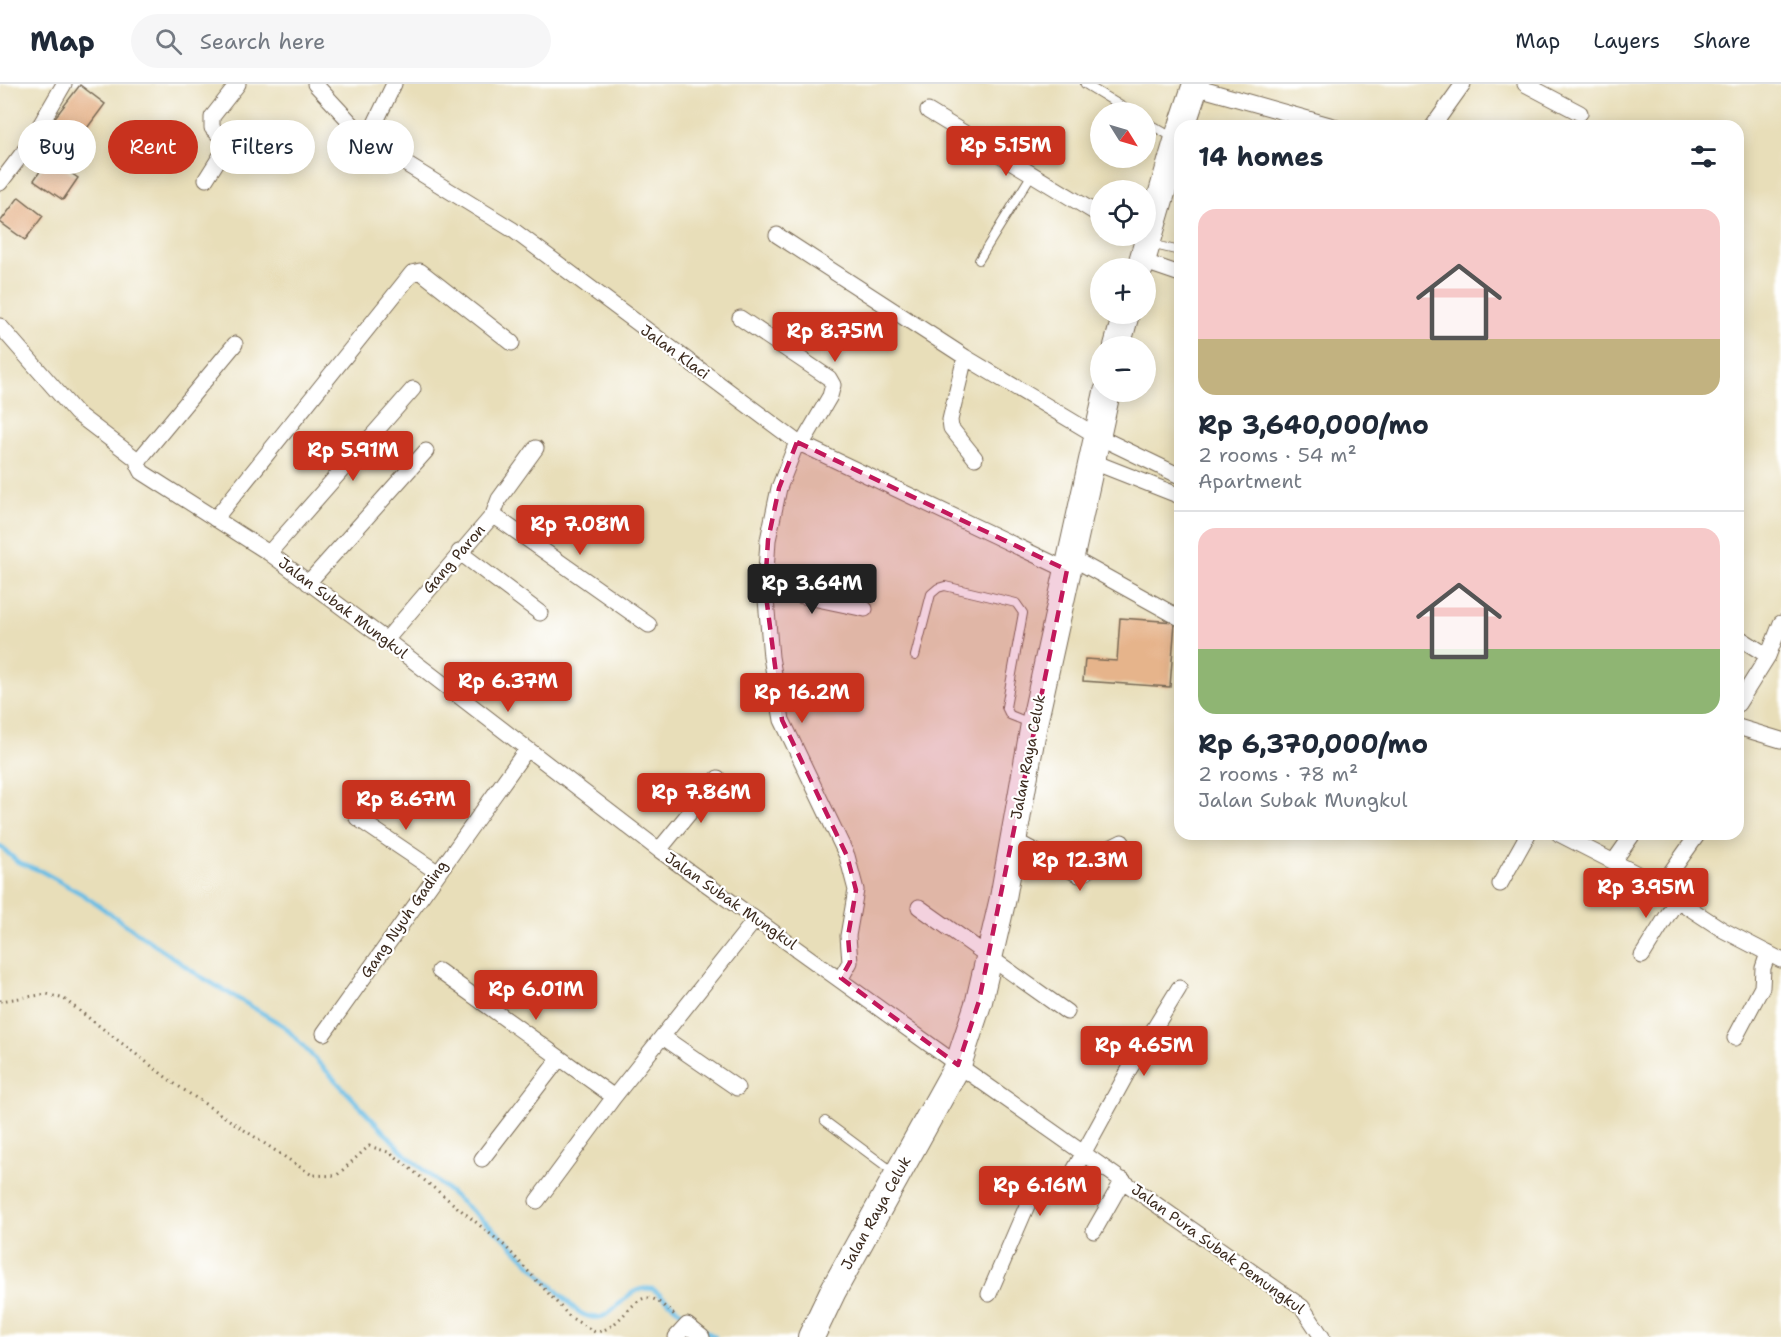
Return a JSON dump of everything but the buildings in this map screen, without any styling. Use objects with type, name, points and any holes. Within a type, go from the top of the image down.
[{"type":"highway","points":[[1184,120],[1195,85]]},
{"type":"highway","points":[[1140,252],[1174,150]]},
{"type":"highway","name":"Jalan Raya Celuk","points":[[811,1337],[896,1174],[958,1065],[979,1001],[1003,898],[1034,724],[1069,563],[1098,464],[1096,436],[1104,402]]},
{"type":"street","points":[[0,183],[28,146],[64,84]]},
{"type":"street","points":[[206,179],[228,144],[212,128],[212,117],[238,84]]},
{"type":"street","name":"Jalan Klaci","points":[[315,84],[349,120]]},
{"type":"street","points":[[377,120],[394,84]]},
{"type":"street","points":[[1437,120],[1463,84]]},
{"type":"street","points":[[1525,84],[1580,113]]},
{"type":"street","points":[[1195,85],[1314,120]]},
{"type":"street","points":[[928,111],[1090,209]]},
{"type":"street","name":"Jalan Klaci","points":[[414,169],[513,230],[799,443],[1069,563],[1174,615]]},
{"type":"street","points":[[777,235],[965,357],[1096,436],[1174,473]]},
{"type":"street","points":[[1140,252],[1174,271]]},
{"type":"street","points":[[215,519],[412,273],[420,272],[512,343]]},
{"type":"street","points":[[740,318],[829,378],[833,385],[799,443],[779,488],[768,540],[765,588],[771,657],[782,720],[848,856],[856,890],[848,936],[850,962],[841,978]]},
{"type":"street","name":"Jalan Subak Mungkul","points":[[0,327],[76,413],[139,460],[138,467],[142,472],[269,553],[659,850],[755,920],[841,978],[958,1065]]},
{"type":"street","points":[[139,460],[235,344]]},
{"type":"street","points":[[965,357],[951,428],[975,458]]},
{"type":"street","points":[[269,553],[413,389]]},
{"type":"street","points":[[493,514],[499,499],[536,448]]},
{"type":"street","points":[[308,583],[426,451]]},
{"type":"street","points":[[1098,464],[1174,494]]},
{"type":"street","name":"Gang Paron","points":[[386,640],[493,514],[649,625]]},
{"type":"street","points":[[459,552],[540,613]]},
{"type":"street","points":[[765,588],[865,609]]},
{"type":"street","points":[[1744,694],[1768,656],[1781,623]]},
{"type":"street","points":[[1744,641],[1768,656]]},
{"type":"street","points":[[1744,729],[1781,740]]},
{"type":"street","name":"Gang Nyuh Gading","points":[[324,1033],[527,749]]},
{"type":"street","points":[[659,850],[718,778]]},
{"type":"street","points":[[357,818],[437,872]]},
{"type":"street","points":[[1012,838],[1079,875],[1106,850],[1122,842]]},
{"type":"street","points":[[1500,885],[1524,840]]},
{"type":"street","points":[[1571,840],[1661,886],[1677,900],[1723,930],[1775,956],[1763,968],[1762,987],[1735,1038]]},
{"type":"street","points":[[1614,861],[1629,840]]},
{"type":"street","points":[[1661,886],[1694,840]]},
{"type":"street","points":[[1642,956],[1677,900]]},
{"type":"street","points":[[919,907],[1067,1012]]},
{"type":"street","points":[[537,1201],[614,1097],[755,920]]},
{"type":"street","points":[[439,971],[614,1097]]},
{"type":"street","points":[[989,1294],[1029,1201],[1038,1189],[1062,1189],[1130,1068],[1179,988]]},
{"type":"street","points":[[663,1037],[737,1088]]},
{"type":"street","points":[[482,1160],[559,1059]]},
{"type":"street","name":"Jalan Pura Subak Pemungkul","points":[[958,1065],[1302,1307],[1322,1337]]},
{"type":"street","points":[[1094,1231],[1123,1180]]},
{"type":"street","points":[[676,1337],[687,1325],[702,1337]]},
{"type":"lane","points":[[1084,84],[1114,102]]},
{"type":"lane","points":[[1156,125],[1174,130]]},
{"type":"lane","points":[[979,260],[1032,174]]},
{"type":"lane","points":[[1140,252],[1174,251]]},
{"type":"lane","points":[[915,656],[931,594],[938,588],[945,586],[1016,603],[1023,613],[1006,707],[1014,718],[1034,724]]},
{"type":"lane","points":[[825,1121],[896,1174]]},
{"type":"path","points":[[0,1001],[47,994],[64,999],[175,1084],[312,1175],[336,1176],[369,1146],[391,1153],[505,1246],[570,1317],[595,1332],[612,1328],[632,1304],[651,1298],[687,1325]]},
{"type":"highlighted area","points":[[797,442],[1067,570],[979,1001],[958,1065],[841,978],[850,962],[848,936],[856,890],[847,856],[782,720],[765,588],[768,540],[779,488]]},
{"type":"waterway","points":[[0,846],[18,862],[41,871],[82,894],[198,975],[284,1026],[405,1154],[506,1240],[577,1311],[590,1317],[600,1317],[609,1313],[632,1293],[641,1289],[653,1289],[691,1320]]},
{"type":"waterway","points":[[702,1329],[715,1337]]}]
